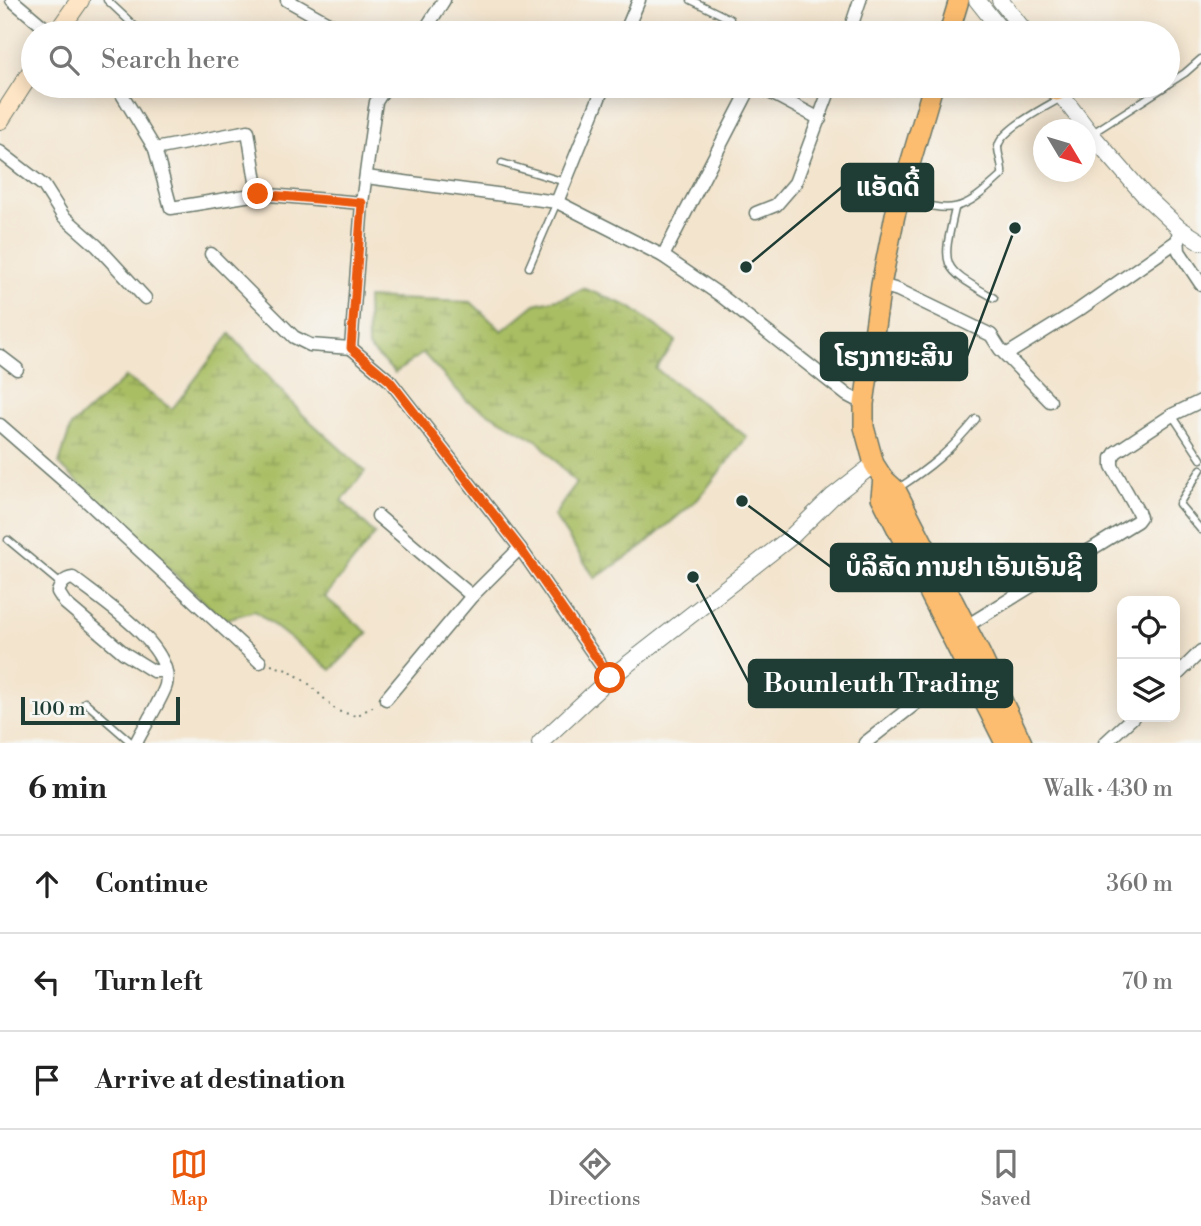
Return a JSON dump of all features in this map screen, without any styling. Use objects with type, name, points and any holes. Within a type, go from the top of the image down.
[{"type":"main road","points":[[71,21],[80,0]]},
{"type":"main road","points":[[953,21],[959,0]]},
{"type":"main road","points":[[0,120],[21,88]]},
{"type":"main road","points":[[930,98],[900,197],[881,285],[864,404],[864,427],[885,477],[965,627],[973,658],[1005,743]]},
{"type":"main road","points":[[922,125],[935,98]]},
{"type":"main road","points":[[885,477],[881,497],[1022,743]]},
{"type":"street","points":[[12,0],[37,21]]},
{"type":"street","points":[[286,0],[324,21]]},
{"type":"street","points":[[431,21],[444,0]]},
{"type":"street","points":[[630,21],[639,0]]},
{"type":"street","points":[[853,21],[860,0]]},
{"type":"street","points":[[977,0],[994,21]]},
{"type":"street","points":[[1000,0],[1017,21]]},
{"type":"street","points":[[124,98],[155,149],[171,208],[258,194],[362,203]]},
{"type":"street","points":[[351,348],[362,203],[378,98]]},
{"type":"street","points":[[557,202],[599,98]]},
{"type":"street","points":[[663,256],[745,98]]},
{"type":"street","points":[[781,98],[820,119]]},
{"type":"street","points":[[756,214],[776,205],[795,183],[827,98]]},
{"type":"street","points":[[1062,98],[1079,119]]},
{"type":"street","points":[[155,149],[248,131],[258,194]]},
{"type":"street","points":[[1096,140],[1178,234],[1179,251],[1201,284]]},
{"type":"street","points":[[0,152],[44,186],[63,216],[97,246],[145,298]]},
{"type":"street","points":[[366,177],[557,202],[663,256],[720,295],[847,395],[864,404]]},
{"type":"street","points":[[1006,355],[1080,309],[1178,234],[1199,238]]},
{"type":"street","points":[[211,254],[294,337],[310,345],[351,348],[390,381],[520,548],[610,678]]},
{"type":"street","points":[[881,285],[898,290],[991,335],[1006,355],[1050,401]]},
{"type":"street","points":[[0,356],[17,369]]},
{"type":"street","points":[[965,627],[1136,521],[1140,517],[1112,466],[1112,458],[1116,452],[1172,415],[1201,401]]},
{"type":"street","points":[[0,425],[78,493],[260,662]]},
{"type":"street","points":[[540,743],[610,678],[791,537],[833,496],[885,477]]},
{"type":"street","points":[[378,516],[472,596]]},
{"type":"street","points":[[386,699],[472,596],[520,548]]},
{"type":"street","points":[[134,743],[166,685],[165,671],[158,653],[146,636],[73,578],[61,584],[58,592],[65,603],[124,653],[153,670],[165,671]]},
{"type":"street","points":[[1180,672],[1201,651]]},
{"type":"street","points":[[865,743],[973,658]]},
{"type":"street","points":[[1105,743],[1128,722]]},
{"type":"lane","points":[[107,0],[129,21]]},
{"type":"lane","points":[[691,0],[730,19]]},
{"type":"lane","points":[[1180,76],[1201,58]]},
{"type":"lane","points":[[900,197],[938,209],[955,209],[985,191],[1002,175],[999,142],[1047,98]]},
{"type":"lane","points":[[1096,131],[1147,98]]},
{"type":"lane","points":[[502,163],[565,182]]},
{"type":"lane","points":[[529,267],[557,202]]},
{"type":"lane","points":[[955,209],[945,250],[949,264],[958,276],[994,298]]},
{"type":"lane","points":[[1172,415],[1201,459]]},
{"type":"lane","points":[[885,477],[932,467],[956,444],[976,419]]},
{"type":"lane","points":[[1201,469],[1179,504],[1201,530]]},
{"type":"lane","points":[[8,540],[61,584]]},
{"type":"lane","points":[[85,702],[134,743]]},
{"type":"path","points":[[260,662],[290,671],[309,684],[337,711],[356,716],[386,699]]},
{"type":"green space","points":[[583,288],[630,307],[676,341],[656,369],[747,437],[698,499],[638,550],[595,578],[554,516],[576,483],[538,441],[467,401],[423,353],[395,373],[368,347],[367,298],[471,302],[502,331],[535,304],[566,297]]},
{"type":"green space","points":[[230,334],[301,413],[365,471],[342,501],[375,534],[325,597],[368,633],[331,670],[255,611],[223,620],[59,464],[71,426],[126,377],[172,409]]},
{"type":"place","name":"ໂຮງກາຍະສີນ","points":[[1015,228]]},
{"type":"place","name":"ແອັດດີ້","points":[[746,267]]},
{"type":"place","name":"ບໍລິສັດ ການຢາ ເອັນເອັນຊີ","points":[[742,501]]},
{"type":"place","name":"Bounleuth Trading","points":[[693,577]]},
{"type":"route","points":[[258,194],[362,203],[351,348],[390,381],[520,548],[610,678]]}]
